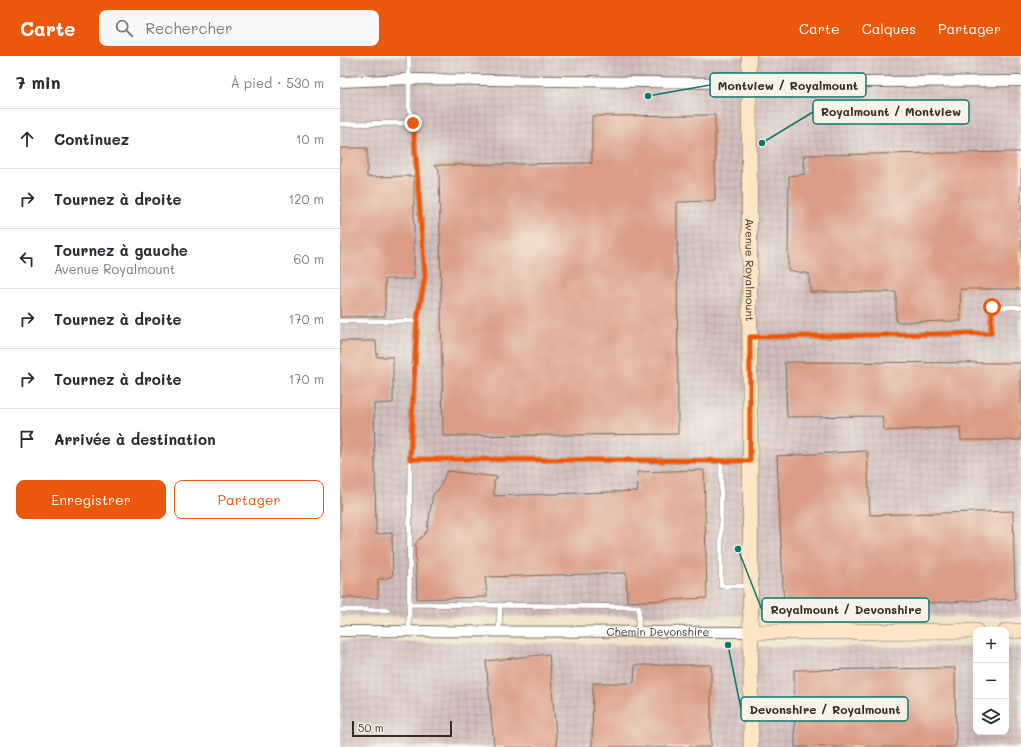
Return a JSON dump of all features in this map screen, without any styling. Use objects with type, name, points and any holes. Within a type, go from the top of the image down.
[{"type":"street","name":"Avenue Royalmount","points":[[749,56],[751,747]]},
{"type":"street","points":[[340,82],[409,79],[749,83],[1021,81]]},
{"type":"street","name":"Chemin Devonshire","points":[[340,631],[973,631]]},
{"type":"street","points":[[1009,631],[1021,631]]},
{"type":"lane","points":[[409,56],[409,108],[413,123],[425,276],[417,321],[410,459],[409,631]]},
{"type":"lane","points":[[340,124],[413,123]]},
{"type":"lane","points":[[750,337],[991,333],[992,307],[1021,307]]},
{"type":"lane","points":[[340,321],[417,321]]},
{"type":"lane","points":[[410,459],[750,461]]},
{"type":"lane","points":[[721,461],[721,586],[750,586]]},
{"type":"lane","points":[[409,604],[639,607],[638,632]]},
{"type":"lane","points":[[499,631],[500,605]]},
{"type":"lane","points":[[340,610],[388,610]]},
{"type":"shaded area","points":[[340,56],[1021,56],[1021,617],[340,617]]},
{"type":"shaded area","points":[[340,641],[716,646],[973,647],[973,735],[1009,735],[1009,647],[1021,647],[1021,747],[340,747]]},
{"type":"building","points":[[715,115],[715,201],[677,202],[678,434],[443,436],[439,169],[435,165],[592,163],[592,116]]},
{"type":"building","points":[[340,148],[367,148],[367,177],[414,176],[414,279],[385,279],[385,316],[340,317]]},
{"type":"building","points":[[1021,152],[1021,289],[960,289],[961,321],[896,322],[896,292],[810,292],[809,274],[788,270],[789,176],[805,174],[804,155]]},
{"type":"building","points":[[340,341],[376,341],[377,357],[393,357],[393,403],[374,404],[376,534],[392,533],[393,576],[378,579],[378,598],[340,598]]},
{"type":"building","points":[[785,362],[1021,363],[1021,440],[961,440],[960,427],[884,431],[882,416],[787,417]]},
{"type":"building","points":[[867,451],[870,515],[1013,511],[1015,599],[784,609],[777,456]]},
{"type":"building","points":[[704,470],[707,598],[627,602],[626,573],[485,577],[487,597],[417,599],[415,544],[427,531],[433,494],[439,489],[447,471],[498,477],[494,481],[494,496],[638,491],[637,472]]},
{"type":"building","points":[[549,654],[557,747],[494,747],[486,661]]},
{"type":"building","points":[[635,665],[711,665],[711,747],[592,747],[593,683],[634,683]]},
{"type":"building","points":[[955,668],[956,747],[795,747],[794,670]]},
{"type":"place","name":"Montview / Royalmount","points":[[648,96]]},
{"type":"place","name":"Royalmount / Montview","points":[[762,143]]},
{"type":"place","name":"Royalmount / Devonshire","points":[[738,549]]},
{"type":"place","name":"Devonshire / Royalmount","points":[[728,645]]},
{"type":"route","points":[[413,123],[425,276],[417,321],[410,459],[750,461],[750,337],[991,333],[992,307]]}]
